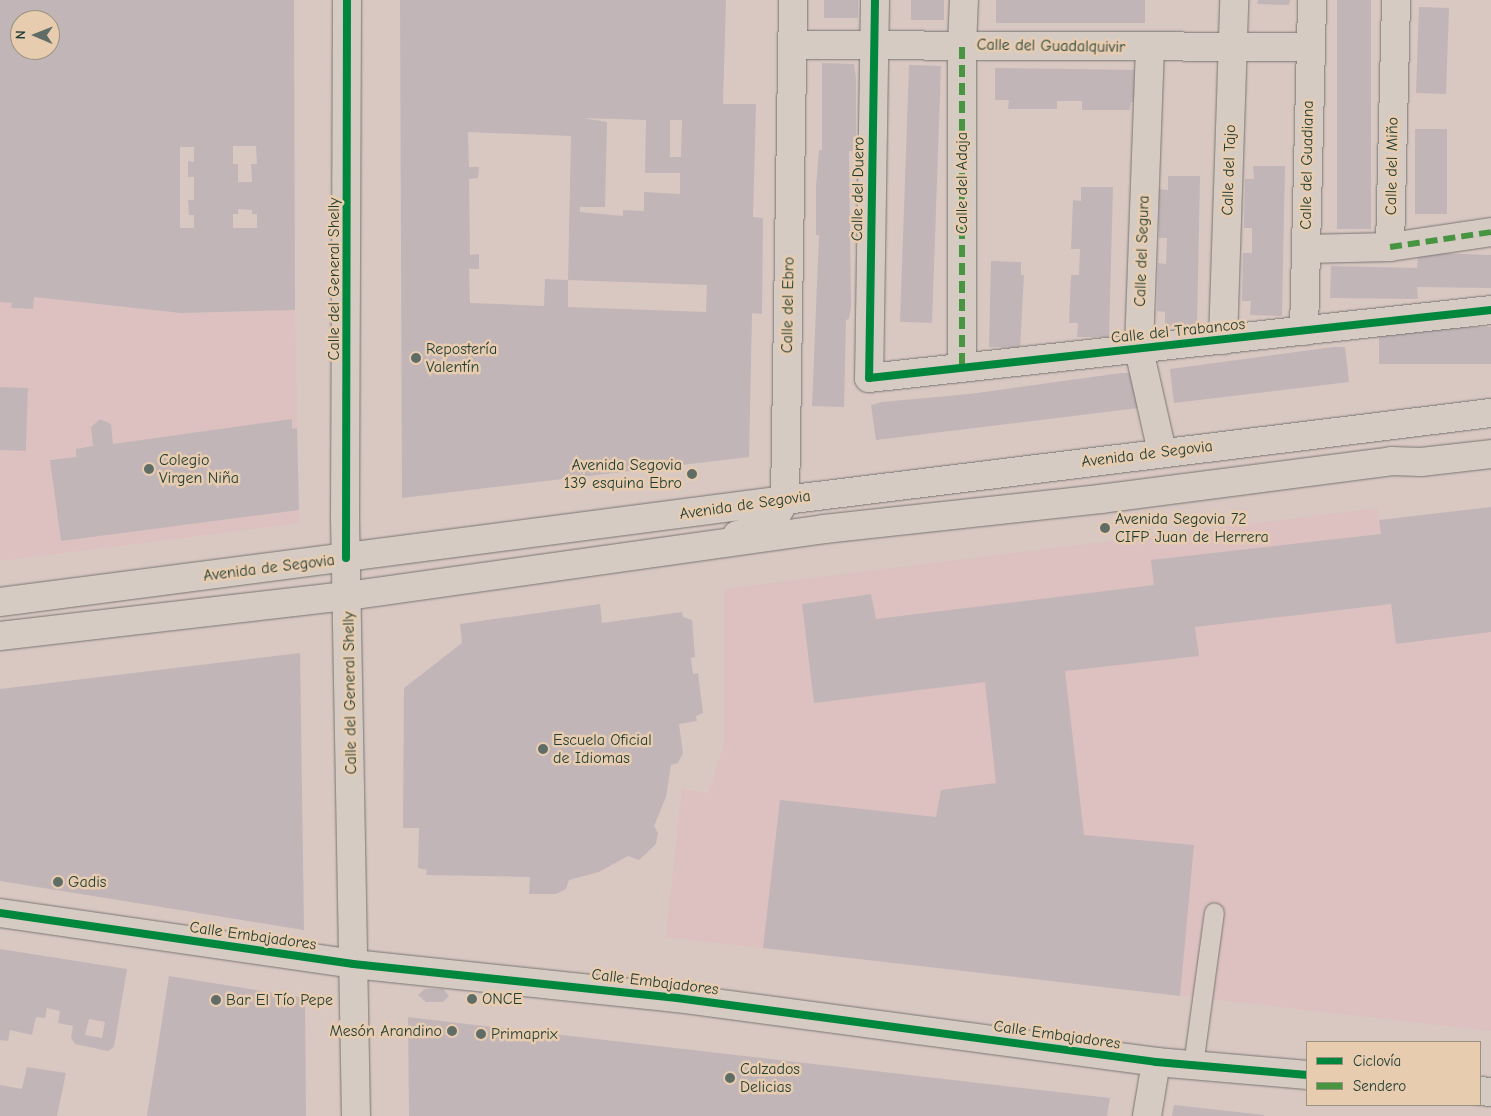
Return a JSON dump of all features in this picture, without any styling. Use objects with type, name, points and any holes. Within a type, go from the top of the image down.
[{"type":"street","name":"Calle del General Shelly","points":[[347,0],[346,558],[356,1116]]},
{"type":"street","name":"Calle del Ebro","points":[[692,549],[771,525],[785,500],[793,0]]},
{"type":"street","name":"Calle del Duero","points":[[869,378],[875,0]]},
{"type":"street","name":"Calle del Adaja","points":[[962,365],[962,45],[964,0]]},
{"type":"street","name":"Calle del Tajo","points":[[1223,340],[1234,47],[1234,0]]},
{"type":"street","name":"Calle del Guadiana","points":[[1304,331],[1312,0]]},
{"type":"street","name":"Calle del Miño","points":[[1390,247],[1396,0]]},
{"type":"street","name":"Calle del Guadalquivir","points":[[792,44],[1310,48]]},
{"type":"street","name":"Calle del Segura","points":[[1150,47],[1139,350],[1162,452]]},
{"type":"street","points":[[1306,249],[1390,247],[1491,232]]},
{"type":"street","name":"Calle del Trabancos","points":[[869,378],[962,365],[1139,350],[1491,310]]},
{"type":"street","name":"Avenida de Segovia","points":[[0,602],[1162,452],[1491,413]]},
{"type":"street","points":[[0,636],[348,596],[612,557],[692,549],[824,530],[1100,499],[1391,461],[1421,462],[1491,454]]},
{"type":"street","name":"Calle Embajadores","points":[[0,913],[353,964],[668,997],[1156,1062],[1306,1075]]},
{"type":"street","points":[[1147,1116],[1156,1062]]},
{"type":"lane","points":[[1193,1065],[1214,912]]},
{"type":"shaded area","name":"Colegio Virgen Niña","points":[[34,297],[181,313],[295,310],[299,523],[0,561],[0,302],[12,303],[11,308],[33,309]]},
{"type":"shaded area","points":[[1377,508],[1396,644],[1491,632],[1491,1031],[666,937],[682,789],[709,793],[724,744],[724,589]]},
{"type":"building","points":[[0,0],[294,0],[295,310],[181,313],[34,297],[33,309],[11,308],[12,303],[0,302]],"holes":[[[233,146],[256,146],[257,164],[251,164],[252,182],[238,182],[238,164],[233,164]],[[180,147],[194,147],[194,162],[188,161],[188,177],[194,177],[194,200],[188,200],[189,215],[194,215],[194,228],[180,228]],[[238,209],[252,210],[252,214],[257,214],[257,228],[233,228],[233,214],[238,214]]]},
{"type":"building","points":[[400,0],[726,0],[723,104],[756,104],[753,217],[763,218],[762,314],[752,313],[749,457],[402,498]],"holes":[[[583,118],[646,120],[645,173],[680,173],[680,194],[644,192],[644,211],[623,210],[623,216],[580,212],[580,207],[605,207],[607,122]],[[670,120],[682,120],[681,157],[670,157]],[[468,132],[571,136],[568,280],[545,279],[544,306],[470,303],[469,269],[479,269],[479,254],[470,255],[469,179],[478,178],[479,167],[469,167]],[[568,280],[707,285],[706,312],[568,307]]]},
{"type":"building","points":[[824,0],[858,0],[858,18],[824,18]]},
{"type":"building","points":[[911,0],[944,0],[944,20],[911,20]]},
{"type":"building","points":[[996,0],[1145,0],[1145,23],[996,23]]},
{"type":"building","points":[[1258,0],[1290,0],[1289,5],[1257,4]]},
{"type":"building","points":[[1337,0],[1371,0],[1371,229],[1337,229]]},
{"type":"building","points":[[1419,7],[1449,8],[1446,94],[1416,93]]},
{"type":"building","points":[[822,63],[854,64],[856,78],[856,137],[853,137],[853,151],[849,151],[851,307],[849,319],[846,320],[844,407],[812,406],[819,235],[816,235],[816,187],[819,150],[822,150]]},
{"type":"building","points":[[909,65],[941,66],[932,323],[900,322]]},
{"type":"building","points":[[995,68],[1145,70],[1144,102],[1131,102],[1130,110],[1082,110],[1082,101],[1057,101],[1057,109],[1008,109],[1009,100],[995,100]]},
{"type":"building","points":[[1415,129],[1447,129],[1447,214],[1415,214]]},
{"type":"building","points":[[1253,166],[1285,166],[1282,316],[1250,315],[1251,301],[1242,301],[1243,253],[1252,253],[1252,228],[1244,228],[1245,179],[1254,179]]},
{"type":"building","points":[[1168,176],[1200,176],[1197,326],[1165,326],[1165,312],[1157,311],[1158,263],[1166,264],[1167,238],[1159,238],[1159,189],[1168,190]]},
{"type":"building","points":[[1081,187],[1113,187],[1109,337],[1077,337],[1078,323],[1069,323],[1071,275],[1079,275],[1080,249],[1071,249],[1073,200],[1081,201]]},
{"type":"building","points":[[1432,253],[1491,255],[1491,288],[1417,287],[1418,299],[1330,298],[1331,266],[1417,268],[1418,255]]},
{"type":"building","points":[[991,261],[1021,262],[1021,275],[1024,275],[1020,348],[989,347]]},
{"type":"building","points":[[1379,327],[1491,327],[1491,364],[1379,364]]},
{"type":"building","points":[[1345,347],[1349,382],[1174,403],[1170,369]]},
{"type":"building","points":[[1121,373],[1133,373],[1138,408],[876,440],[871,405],[882,402],[970,394]]},
{"type":"building","points":[[0,387],[28,388],[26,451],[0,450]]},
{"type":"building","points":[[100,419],[111,424],[113,444],[292,419],[292,429],[297,428],[299,510],[61,541],[50,460],[76,457],[76,449],[93,446],[91,427]]},
{"type":"building","points":[[1491,507],[1491,632],[1396,644],[1391,604],[1195,627],[1199,656],[1065,671],[1084,835],[1194,845],[1180,996],[763,948],[780,800],[936,817],[941,790],[996,783],[985,682],[814,703],[802,604],[871,594],[876,619],[1154,585],[1151,560],[1381,534],[1379,520]]},
{"type":"building","name":"Escuela Oficial de Idiomas","points":[[600,604],[602,623],[682,612],[683,617],[692,620],[695,657],[691,658],[693,674],[698,673],[703,713],[696,716],[697,721],[679,724],[683,753],[678,763],[671,765],[666,797],[654,826],[658,833],[656,844],[639,860],[628,856],[599,872],[569,880],[566,889],[556,894],[529,894],[530,877],[426,875],[427,870],[418,868],[419,828],[403,828],[404,688],[462,643],[460,624]]},
{"type":"building","points":[[300,653],[304,930],[0,881],[0,689]]},
{"type":"building","points":[[0,949],[127,969],[114,1047],[108,1051],[75,1044],[71,1038],[73,1026],[58,1023],[60,1011],[47,1008],[45,1018],[36,1017],[32,1035],[10,1030],[8,1041],[0,1040]],"holes":[[[89,1019],[105,1022],[102,1038],[85,1035]]]},
{"type":"building","points":[[169,976],[305,998],[306,1116],[147,1116]]},
{"type":"building","points":[[425,989],[443,989],[449,996],[443,1002],[426,1002],[418,995]]},
{"type":"building","points":[[408,1017],[1110,1098],[1107,1116],[409,1116]]},
{"type":"building","points":[[27,1067],[66,1073],[57,1116],[0,1116],[0,1085],[22,1089]]},
{"type":"building","points":[[1174,1105],[1264,1115],[1264,1116],[1172,1116]]},
{"type":"marked path","points":[[962,45],[962,365]]},
{"type":"marked path","points":[[1390,247],[1491,232]]},
{"type":"cycle path","points":[[346,558],[347,0]]},
{"type":"cycle path","points":[[875,0],[869,378],[1491,310]]},
{"type":"cycle path","points":[[0,913],[353,964],[677,998],[1156,1062],[1306,1075]]},
{"type":"place","name":"Repostería Valentín","points":[[416,358]]},
{"type":"place","name":"Colegio Virgen Niña","points":[[149,469]]},
{"type":"place","name":"Avenida Segovia 139 esquina Ebro","points":[[692,474]]},
{"type":"place","name":"Avenida Segovia 72 CIFP Juan de Herrera","points":[[1105,528]]},
{"type":"place","name":"Escuela Oficial de Idiomas","points":[[543,749]]},
{"type":"place","name":"Gadis","points":[[58,882]]},
{"type":"place","name":"ONCE","points":[[472,999]]},
{"type":"place","name":"Bar El Tío Pepe","points":[[216,1000]]},
{"type":"place","name":"Mesón Arandino","points":[[452,1031]]},
{"type":"place","name":"Primaprix","points":[[481,1034]]},
{"type":"place","name":"Calzados Delicias","points":[[730,1078]]}]
